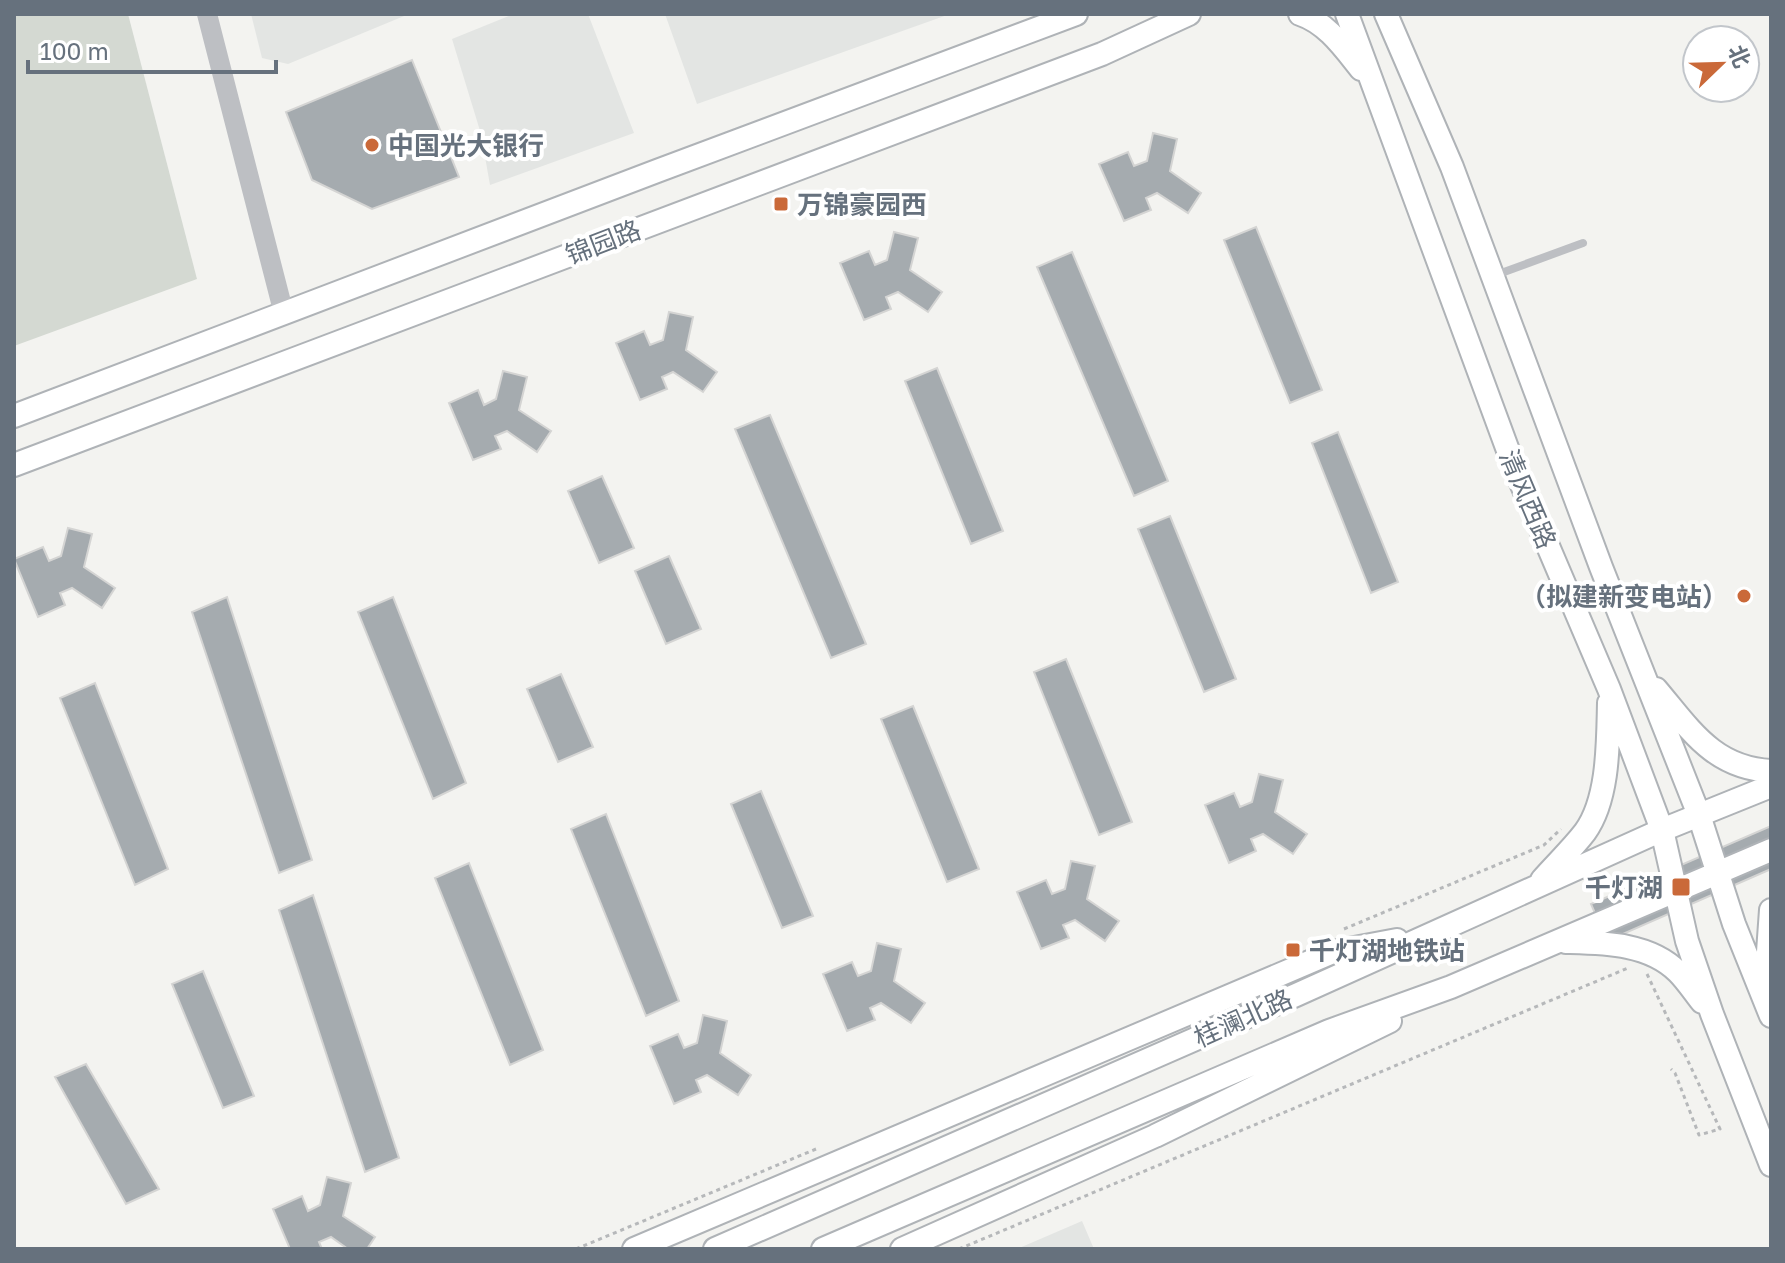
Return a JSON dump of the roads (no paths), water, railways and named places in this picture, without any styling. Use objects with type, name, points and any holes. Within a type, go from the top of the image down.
[{"type":"main road","points":[[14,416],[1076,14]]},
{"type":"main road","name":"锦园路","points":[[14,465],[1102,54],[1189,14]]},
{"type":"main road","points":[[1300,14],[1311,17],[1335,37],[1372,82]]},
{"type":"main road","name":"清风西路","points":[[1347,14],[1513,464],[1609,689],[1662,830],[1687,941],[1771,1165]]},
{"type":"main road","name":"清风西路","points":[[1386,14],[1452,167],[1642,673],[1699,815],[1734,924],[1768,1008]]},
{"type":"main road","points":[[1405,14],[1402,27],[1405,61]]},
{"type":"main road","points":[[1642,673],[1713,753],[1735,764],[1771,771]]},
{"type":"main road","points":[[1536,886],[1586,830],[1598,807],[1608,751],[1609,689]]},
{"type":"main road","name":"桂澜北路","points":[[715,1249],[1296,995],[1662,830],[1771,786]]},
{"type":"main road","name":"桂澜北路","points":[[823,1249],[1329,1031],[1451,987],[1771,850]]},
{"type":"main road","points":[[1768,1008],[1771,910]]},
{"type":"main road","points":[[634,1249],[1333,952],[1433,933]]},
{"type":"main road","points":[[1556,942],[1605,943],[1635,948],[1657,956],[1677,971],[1712,1014]]},
{"type":"main road","points":[[902,1249],[1186,1121],[1381,1026],[1451,987]]},
{"type":"street","points":[[207,14],[284,314]]},
{"type":"lane","points":[[1492,277],[1583,243]]},
{"type":"place","name":"中国光大银行","points":[[372,145]]},
{"type":"place","name":"万锦豪园西","points":[[781,204]]},
{"type":"place","name":"（拟建新变电站）","points":[[1744,596]]},
{"type":"place","name":"千灯湖","points":[[1681,887]]},
{"type":"place","name":"千灯湖地铁站","points":[[1293,950]]}]
